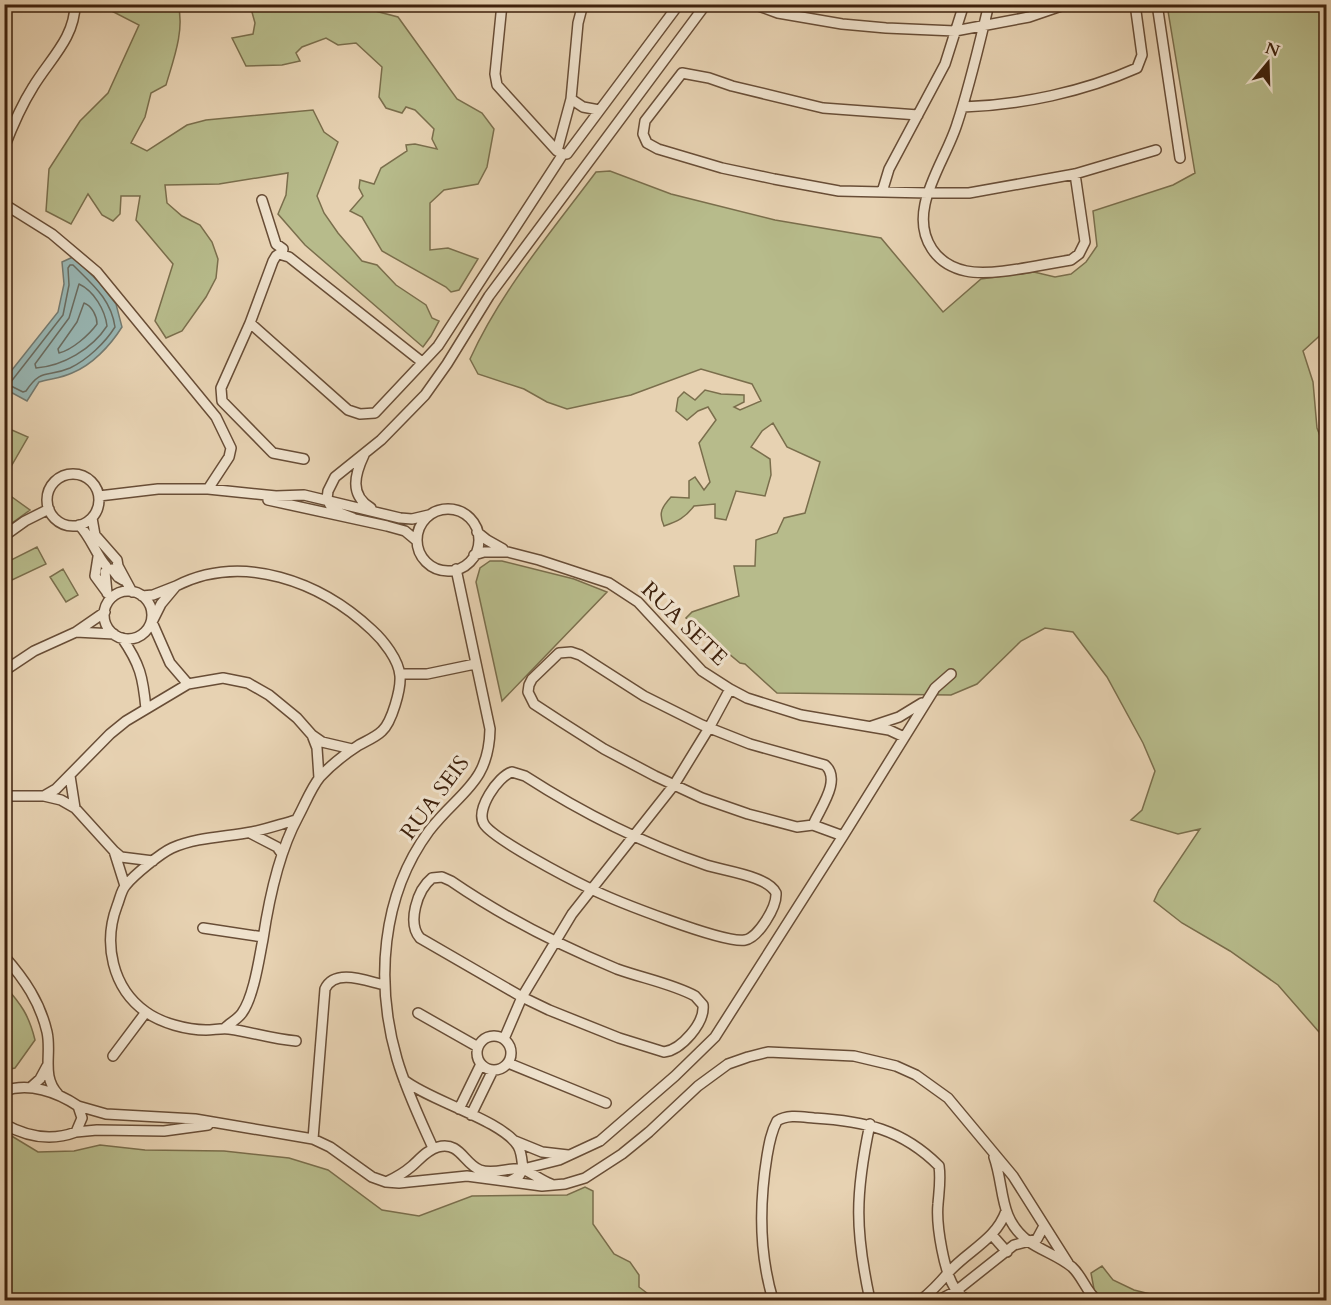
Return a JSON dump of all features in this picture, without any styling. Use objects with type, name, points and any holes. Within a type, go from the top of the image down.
[{"type":"street","points":[[4,148],[31,91],[68,36],[74,22],[75,4]]},
{"type":"street","points":[[502,4],[495,74],[497,85],[560,152],[567,154],[679,4]]},
{"type":"street","points":[[250,323],[348,410],[360,414],[375,413],[438,346],[560,152],[571,99],[578,22],[583,4]]},
{"type":"street","points":[[304,495],[325,485],[396,426],[438,378],[489,296],[706,4]]},
{"type":"street","points":[[753,4],[778,13],[842,24],[956,31],[1029,17],[1067,4]]},
{"type":"street","points":[[882,192],[889,169],[945,64],[964,4]]},
{"type":"street","points":[[989,4],[963,107],[928,193],[923,213],[926,238],[941,260],[967,272],[998,271],[1071,260],[1079,254],[1085,243],[1075,174]]},
{"type":"street","points":[[963,107],[989,106],[1027,100],[1080,88],[1137,68],[1142,55],[1135,4]]},
{"type":"street","points":[[1157,4],[1180,158]]},
{"type":"street","points":[[918,115],[823,108],[682,73],[645,121],[643,134],[646,143],[658,149],[722,168],[839,191],[969,193],[1075,174],[1156,150]]},
{"type":"street","points":[[571,99],[583,107],[599,110]]},
{"type":"street","points":[[262,200],[276,244],[272,250],[279,255],[289,257],[422,362]]},
{"type":"street","points":[[4,204],[52,234],[97,272],[216,417],[231,448],[229,457],[208,489]]},
{"type":"street","points":[[279,255],[221,388],[222,401],[273,453],[304,459]]},
{"type":"street","points":[[365,453],[355,476],[356,490],[365,505],[382,513]]},
{"type":"street","points":[[68,474],[86,477],[93,483],[99,496],[97,509],[92,518],[79,525],[62,523],[52,515],[47,500],[53,484],[61,476],[68,474]]},
{"type":"street","points":[[335,477],[328,490],[327,499],[330,505],[340,513],[353,518]]},
{"type":"street","points":[[99,496],[158,489],[208,489],[276,496],[304,495],[412,519],[446,509],[458,510],[468,516],[477,532],[478,544],[474,555],[466,564],[456,569],[444,570],[427,562],[420,553],[417,541],[421,524],[429,515]]},
{"type":"street","points":[[240,492],[405,531],[417,541]]},
{"type":"street","points":[[4,536],[49,509]]},
{"type":"street","points":[[92,518],[95,535],[117,560],[132,592]]},
{"type":"street","points":[[79,525],[88,534],[98,557],[125,581]]},
{"type":"street","name":"RUA SETE","points":[[477,532],[508,552]]},
{"type":"street","points":[[106,549],[109,567],[105,621],[137,663],[143,680],[146,709]]},
{"type":"street","name":"RUA SETE","points":[[474,555],[495,551],[508,552],[609,583],[629,594],[649,612],[702,671],[747,698],[801,715],[889,730],[904,736]]},
{"type":"street","points":[[98,557],[95,576],[108,595]]},
{"type":"street","name":"RUA SEIS","points":[[433,1148],[404,1079],[391,1034],[384,985],[386,944],[393,909],[404,875],[430,830],[450,806],[475,783],[487,756],[490,729],[456,569]]},
{"type":"street","points":[[108,595],[132,592],[142,596],[153,595],[190,579],[208,574],[239,571],[291,580],[325,594],[366,624],[382,639],[400,674],[393,710],[383,730],[352,749],[319,778],[296,820],[282,854],[259,964],[242,1013],[225,1028]]},
{"type":"street","points":[[76,632],[136,638],[143,634],[152,622],[160,604],[176,586]]},
{"type":"street","points":[[142,596],[151,608],[152,622],[171,663],[188,684]]},
{"type":"street","points":[[4,671],[34,651],[76,632],[105,612]]},
{"type":"street","points":[[813,825],[833,782],[828,768],[820,763],[750,744],[709,728],[644,696],[576,653],[559,653],[530,682],[528,693],[534,704],[604,749],[655,776],[702,798],[748,814],[797,826],[813,825],[843,836]]},
{"type":"street","points":[[400,674],[427,674],[475,664]]},
{"type":"street","points":[[386,1182],[402,1174],[433,1148],[443,1146],[461,1152],[474,1166],[488,1172],[523,1169],[570,1155],[600,1141],[681,1071],[715,1037],[934,688],[951,674]]},
{"type":"street","points":[[44,796],[70,776],[110,734],[146,709],[188,684],[223,678],[248,683],[285,706],[312,735],[322,742],[352,749]]},
{"type":"street","points":[[504,1039],[522,998],[555,941],[590,889],[674,785],[730,689]]},
{"type":"street","points":[[867,727],[899,717],[915,709],[928,698]]},
{"type":"street","points":[[312,735],[317,748],[319,778]]},
{"type":"street","points":[[512,772],[520,773],[599,819],[635,836],[692,860],[758,880],[771,886],[776,893],[776,903],[754,937],[743,941],[704,932],[590,889],[539,861],[484,824],[481,816],[482,809],[502,777],[512,772]]},
{"type":"street","points":[[70,776],[75,808]]},
{"type":"street","points":[[4,794],[44,796],[61,800],[75,808],[121,857],[153,861]]},
{"type":"street","points":[[296,820],[172,848],[153,861],[125,886],[110,928],[113,964],[129,996],[146,1012],[182,1026],[204,1030],[225,1028],[270,1039],[296,1041]]},
{"type":"street","points":[[250,832],[277,847],[282,854]]},
{"type":"street","points":[[114,851],[125,886]]},
{"type":"street","points":[[432,878],[447,878],[502,913],[555,941],[624,971],[696,996],[703,1005],[702,1017],[680,1045],[664,1052],[571,1020],[522,998],[420,938],[413,926],[422,891],[432,878]]},
{"type":"street","points":[[203,928],[263,937]]},
{"type":"street","points":[[4,956],[24,978],[37,1000],[48,1034],[47,1066],[51,1083],[59,1095]]},
{"type":"street","points":[[313,1139],[325,989],[330,982],[340,977],[384,985]]},
{"type":"street","points":[[113,1056],[146,1012]]},
{"type":"street","points":[[418,1013],[478,1047]]},
{"type":"street","points":[[491,1036],[504,1039],[511,1050],[508,1063],[502,1069],[493,1070],[481,1064],[478,1047],[483,1040],[491,1036]]},
{"type":"street","points":[[5,1090],[30,1088],[59,1095],[78,1106],[106,1114],[172,1117],[313,1139],[330,1147],[372,1177],[386,1182],[399,1183],[467,1176],[542,1186],[574,1182],[585,1178],[622,1154],[720,1069],[748,1056],[768,1052],[854,1056],[896,1066],[916,1075],[948,1098],[1008,1169],[1068,1263],[1079,1274],[1091,1296],[1097,1300]]},
{"type":"street","points":[[508,1063],[606,1103]]},
{"type":"street","points":[[459,1109],[481,1064]]},
{"type":"street","points":[[30,1088],[40,1079],[47,1066]]},
{"type":"street","points":[[471,1115],[493,1070]]},
{"type":"street","points":[[404,1079],[410,1085],[471,1115],[512,1139],[542,1152],[570,1155]]},
{"type":"street","points":[[416,1111],[426,1097],[440,1100]]},
{"type":"street","points":[[76,1132],[82,1118],[78,1106]]},
{"type":"street","points":[[773,1300],[764,1256],[761,1214],[764,1172],[775,1125],[783,1118],[790,1116],[850,1120],[870,1124],[913,1143],[939,1166],[939,1228],[948,1273],[956,1291],[968,1300]]},
{"type":"street","points":[[4,1124],[22,1133],[44,1137],[67,1136],[76,1132],[97,1130],[165,1131],[200,1125],[231,1125]]},
{"type":"street","points":[[870,1124],[860,1170],[857,1214],[860,1248],[870,1300]]},
{"type":"street","points":[[508,1181],[519,1176],[523,1169],[520,1152],[512,1139]]},
{"type":"street","points":[[993,1153],[998,1167],[1001,1193],[1012,1224],[1029,1242],[1068,1263]]},
{"type":"street","points":[[422,1157],[421,1171],[430,1180]]},
{"type":"street","points":[[467,1176],[470,1168],[469,1161]]},
{"type":"street","points":[[523,1169],[541,1180],[557,1185]]},
{"type":"street","points":[[1001,1193],[1012,1186],[1022,1190]]},
{"type":"street","points":[[921,1300],[992,1235],[1006,1211]]},
{"type":"street","points":[[939,1300],[956,1291],[1017,1244],[1037,1239],[1044,1226]]},
{"type":"street","points":[[992,1235],[1006,1252]]},
{"type":"green space","points":[[288,4],[352,5],[398,17],[457,99],[482,113],[494,129],[487,167],[478,184],[444,190],[430,203],[430,250],[448,248],[478,259],[459,290],[451,292],[382,251],[362,217],[350,211],[363,196],[359,188],[360,180],[374,184],[381,168],[407,151],[406,145],[415,144],[437,149],[432,139],[434,129],[415,110],[406,107],[402,113],[386,108],[379,97],[382,67],[356,43],[338,45],[326,38],[302,47],[296,53],[300,61],[282,65],[246,66],[232,38],[253,34],[255,23],[250,5],[275,5],[276,7]]},
{"type":"green space","points":[[100,5],[178,5],[179,35],[166,85],[151,93],[145,117],[131,143],[147,151],[187,125],[206,120],[313,110],[324,132],[338,142],[317,196],[324,213],[362,261],[377,265],[396,285],[426,305],[432,318],[439,321],[423,347],[305,245],[278,214],[286,195],[288,173],[219,184],[165,185],[167,203],[182,216],[200,225],[212,242],[218,259],[216,278],[206,297],[182,331],[166,338],[155,321],[173,264],[136,220],[140,196],[121,196],[120,214],[113,221],[102,215],[88,194],[71,224],[46,211],[49,169],[80,121],[108,93],[139,25]]},
{"type":"green space","points":[[1167,5],[1326,5],[1326,330],[1303,351],[1313,382],[1317,428],[1326,451],[1326,1040],[1278,985],[1230,951],[1182,923],[1154,901],[1200,829],[1178,834],[1131,820],[1142,810],[1155,771],[1143,743],[1107,677],[1073,632],[1045,628],[1021,641],[977,684],[951,695],[777,693],[745,664],[740,663],[686,618],[692,612],[739,596],[734,566],[755,566],[756,540],[777,533],[784,518],[805,513],[820,462],[787,447],[773,423],[762,431],[751,447],[770,459],[771,475],[765,496],[736,491],[726,520],[715,518],[715,504],[694,506],[681,519],[664,526],[661,517],[663,507],[671,497],[689,498],[689,481],[695,477],[704,490],[710,482],[699,443],[716,420],[708,407],[698,411],[687,420],[676,411],[678,398],[684,392],[695,400],[705,390],[721,394],[744,395],[744,402],[734,407],[740,410],[761,401],[752,384],[701,369],[631,395],[567,409],[547,402],[524,389],[478,374],[470,359],[482,334],[512,286],[596,172],[610,171],[671,194],[775,220],[881,238],[943,312],[981,279],[1034,272],[1055,277],[1071,274],[1086,262],[1097,246],[1093,211],[1173,185],[1195,173]]},
{"type":"green space","points":[[5,427],[28,437],[5,477]]},
{"type":"green space","points":[[5,492],[30,510],[5,528]]},
{"type":"green space","points":[[37,547],[46,564],[12,580],[5,563]]},
{"type":"green space","points":[[490,561],[502,561],[574,579],[607,592],[502,701],[476,582],[480,568]]},
{"type":"green space","points":[[63,569],[78,595],[66,602],[50,577]]},
{"type":"green space","points":[[4,985],[24,1010],[35,1040],[15,1068],[5,1070]]},
{"type":"green space","points":[[5,1132],[38,1152],[74,1151],[100,1145],[145,1150],[224,1151],[289,1158],[328,1170],[382,1210],[419,1216],[472,1196],[567,1195],[585,1187],[593,1191],[593,1224],[614,1254],[630,1262],[639,1275],[639,1287],[656,1300],[5,1300]]},
{"type":"green space","points":[[1102,1266],[1113,1280],[1134,1290],[1174,1300],[1096,1300],[1091,1273]]},
{"type":"water","points":[[73,257],[99,282],[116,304],[122,327],[106,348],[93,360],[68,375],[39,382],[27,401],[5,389],[4,380],[58,312],[64,284],[62,262]]}]
